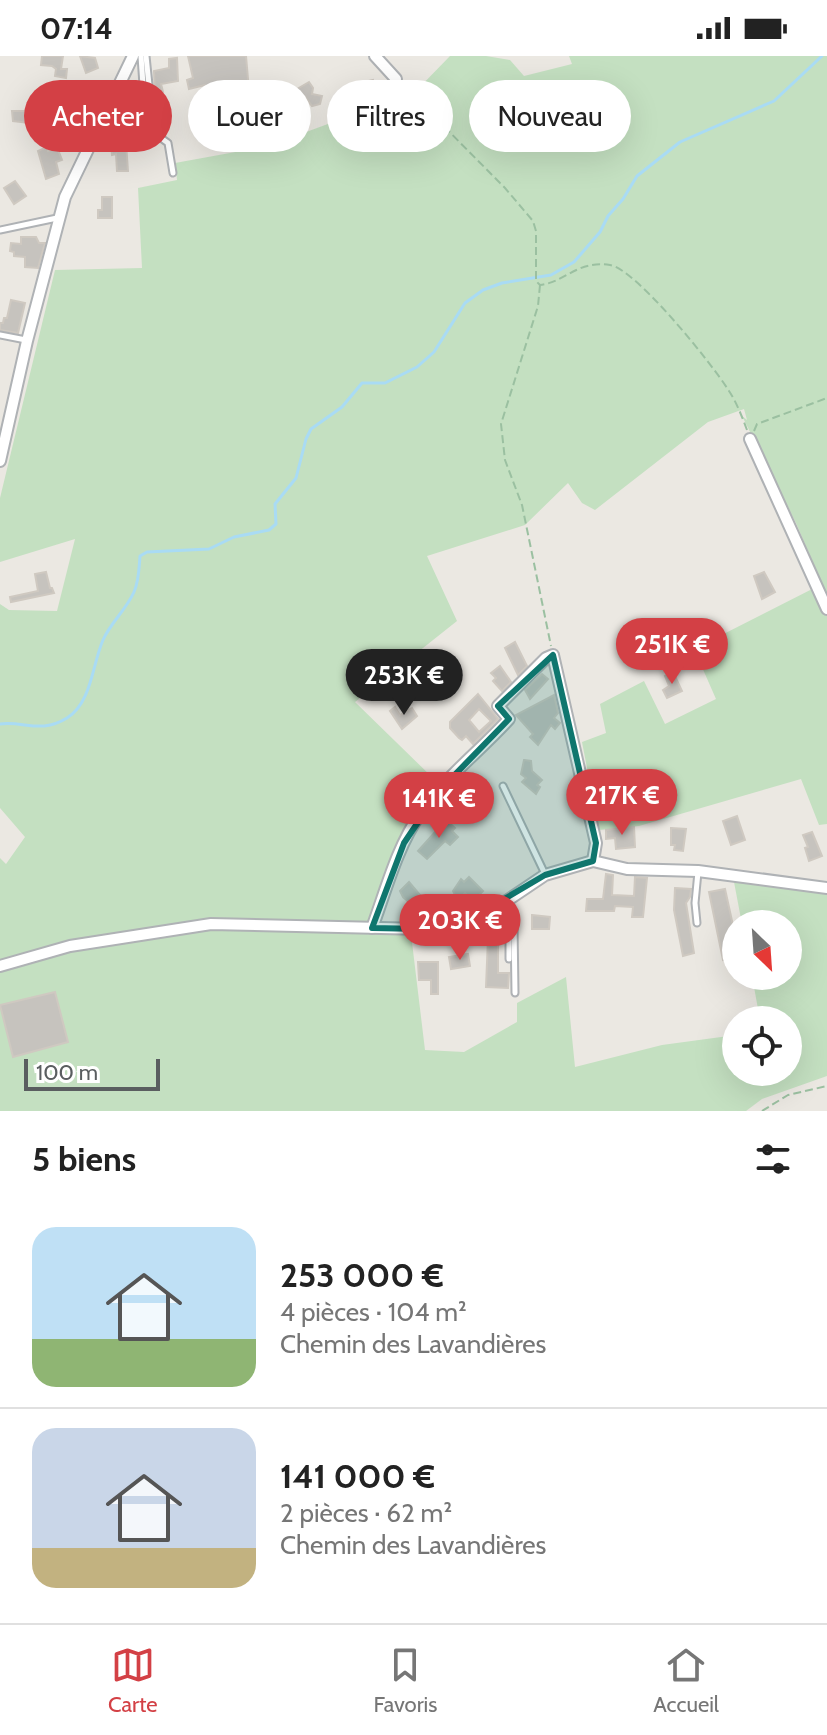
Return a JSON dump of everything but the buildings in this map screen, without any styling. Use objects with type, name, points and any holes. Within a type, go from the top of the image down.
[{"type":"street","points":[[0,461],[58,218],[65,197],[133,56]]},
{"type":"street","points":[[375,56],[396,79]]},
{"type":"street","points":[[750,439],[822,580],[827,609]]},
{"type":"street","points":[[372,928],[404,843],[420,814],[509,719],[498,706],[546,658],[553,655],[596,843],[593,861]]},
{"type":"street","points":[[0,966],[70,946],[211,924],[423,929],[447,926],[507,905],[545,875],[558,869],[593,861],[627,869],[698,871],[827,888]]},
{"type":"lane","points":[[144,56],[145,80]]},
{"type":"lane","points":[[144,56],[154,133],[168,143],[173,173]]},
{"type":"lane","points":[[0,230],[58,218]]},
{"type":"lane","points":[[0,335],[27,341]]},
{"type":"lane","points":[[503,786],[545,875]]},
{"type":"lane","points":[[697,923],[698,871]]},
{"type":"lane","points":[[507,905],[509,959]]},
{"type":"lane","points":[[507,905],[514,924],[515,993]]},
{"type":"path","points":[[396,79],[505,188],[533,221],[536,231],[535,272],[540,285],[538,306],[501,424],[505,460],[522,505],[553,655]]},
{"type":"path","points":[[540,285],[549,284],[590,264],[614,265],[667,312],[713,368],[730,392],[750,439]]},
{"type":"path","points":[[750,439],[757,424],[827,398]]},
{"type":"path","points":[[762,1111],[788,1095],[827,1086]]},
{"type":"highlighted area","points":[[553,655],[596,843],[593,861],[545,875],[467,921],[423,929],[372,928],[404,843],[439,791],[509,719],[498,706]]},
{"type":"green space","points":[[450,56],[510,60],[524,76],[572,64],[569,56],[827,56],[827,824],[819,825],[801,779],[639,826],[599,830],[582,742],[606,733],[600,704],[644,681],[665,724],[716,699],[694,649],[822,584],[796,523],[742,416],[747,420],[744,409],[708,422],[595,510],[582,503],[568,483],[525,525],[427,556],[457,621],[355,702],[436,781],[406,831],[364,933],[411,934],[425,1050],[464,1052],[517,1022],[517,1003],[566,977],[575,1067],[662,1045],[722,1037],[722,1086],[799,1086],[762,1099],[746,1111],[0,1111],[0,858],[6,864],[25,837],[0,808],[0,604],[9,610],[57,611],[75,539],[0,562],[0,498],[55,270],[142,268],[138,188],[177,180],[175,163],[235,152],[311,152],[311,130],[327,124],[327,152],[453,152],[453,80],[427,80]]},
{"type":"green space","points":[[734,882],[827,893],[827,1076],[802,1085],[802,1006],[757,1006],[755,990],[802,990],[802,910],[739,910]]},
{"type":"waterway","points":[[0,724],[41,726],[58,723],[82,703],[103,640],[134,592],[140,556],[147,552],[209,549],[234,537],[269,530],[276,524],[275,504],[296,478],[311,429],[342,407],[362,383],[385,383],[417,367],[434,352],[465,303],[483,290],[502,283],[551,275],[574,262],[600,232],[637,176],[680,142],[774,101],[822,56]]}]
